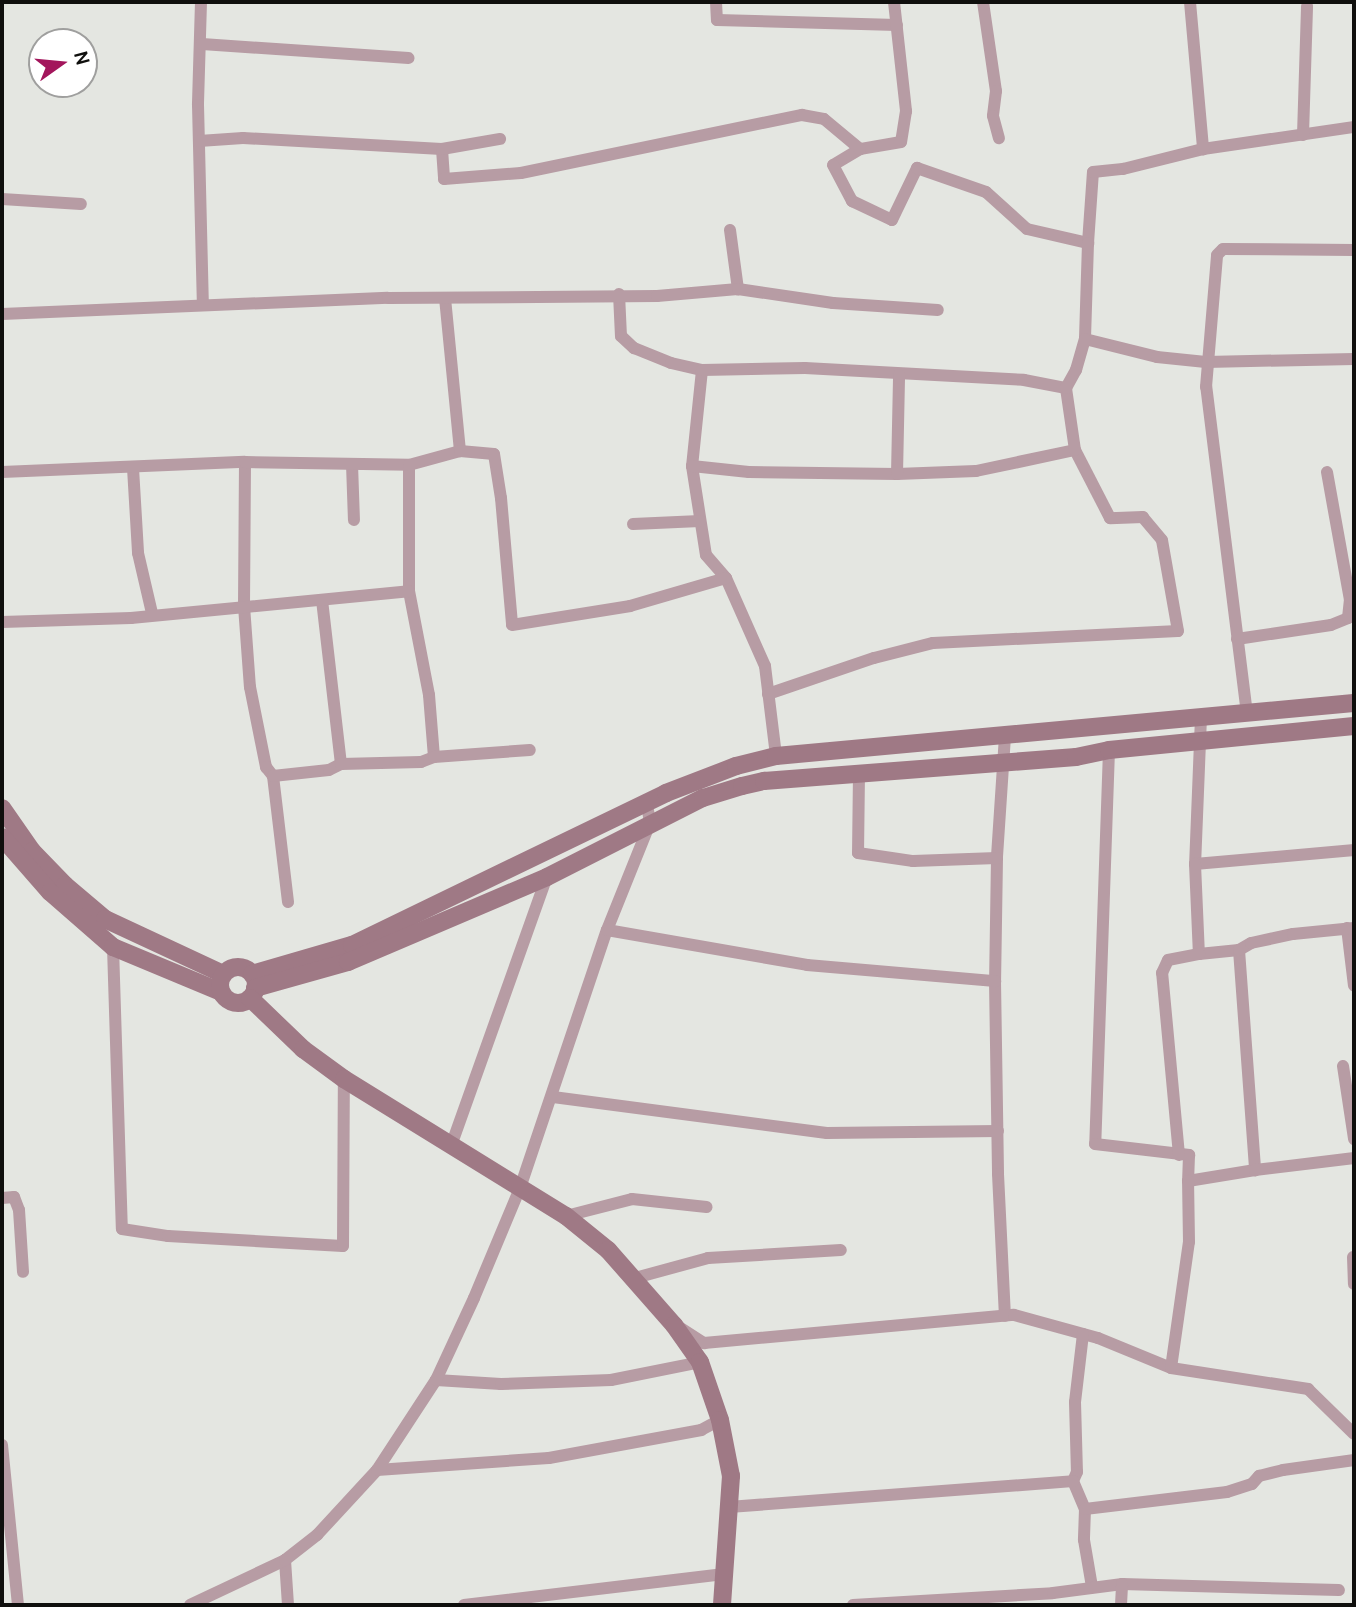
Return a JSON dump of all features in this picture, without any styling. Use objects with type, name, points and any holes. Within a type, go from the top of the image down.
[{"type":"main road","points":[[2,808],[32,851],[65,885],[105,919],[222,983],[234,1003],[252,987],[352,945],[705,776],[738,765],[776,756],[1354,703]]},
{"type":"main road","points":[[252,987],[348,962],[547,877],[703,798],[742,786],[764,781],[1004,763],[1354,726]]},
{"type":"main road","points":[[738,765],[742,786]]},
{"type":"main road","points":[[4,843],[58,900],[113,947],[222,983]]},
{"type":"main road","points":[[222,983],[239,967],[303,1049],[344,1079],[566,1216],[608,1250],[674,1325],[700,1362],[720,1420],[731,1476],[722,1605]]},
{"type":"street","points":[[201,2],[202,44],[198,105],[203,305]]},
{"type":"street","points":[[716,2],[717,20],[897,25]]},
{"type":"street","points":[[894,2],[906,111],[901,142],[860,149],[832,166],[852,201],[892,220],[917,168],[986,192],[1027,229],[1088,243]]},
{"type":"street","points":[[983,2],[996,91],[993,116],[999,138]]},
{"type":"street","points":[[1190,2],[1203,149]]},
{"type":"street","points":[[1303,135],[1307,6]]},
{"type":"street","points":[[202,44],[409,58]]},
{"type":"street","points":[[442,149],[444,178],[521,173],[802,115],[824,119],[860,149]]},
{"type":"street","points":[[768,694],[874,658],[933,643],[1178,631],[1162,540],[1143,517],[1110,518],[1075,450],[1066,388],[1076,370],[1084,340],[1093,172],[1123,169],[1203,149],[1354,127]]},
{"type":"street","points":[[199,141],[243,138],[442,149],[500,139]]},
{"type":"street","points":[[2,199],[81,204]]},
{"type":"street","points":[[730,230],[737,289]]},
{"type":"street","points":[[1247,714],[1206,387],[1206,362],[1220,250],[1354,250]]},
{"type":"street","points":[[2,314],[445,298],[619,294],[657,296],[737,289],[833,303],[939,310]]},
{"type":"street","points":[[619,294],[621,336],[634,348],[671,363],[702,370],[805,368],[1024,380],[1066,388]]},
{"type":"street","points":[[445,298],[460,451]]},
{"type":"street","points":[[1084,340],[1157,357],[1206,362],[1354,359]]},
{"type":"street","points":[[702,370],[692,466],[706,555],[726,578],[765,666],[776,756]]},
{"type":"street","points":[[897,474],[899,375]]},
{"type":"street","points":[[692,466],[749,472],[897,474],[976,471],[1075,450]]},
{"type":"street","points":[[2,472],[245,462],[337,461],[352,464],[409,465],[460,451],[494,454],[501,498],[512,625],[630,607],[726,578]]},
{"type":"street","points":[[245,462],[244,606],[250,687],[266,767],[273,776],[288,901]]},
{"type":"street","points":[[352,464],[354,520]]},
{"type":"street","points":[[409,465],[409,591],[429,695],[434,757]]},
{"type":"street","points":[[133,468],[138,553],[152,613]]},
{"type":"street","points":[[1237,639],[1331,625],[1348,618],[1350,600],[1327,472]]},
{"type":"street","points":[[633,524],[700,521]]},
{"type":"street","points":[[2,622],[131,618],[152,613],[409,591]]},
{"type":"street","points":[[322,600],[341,764]]},
{"type":"street","points":[[1199,954],[1195,864],[1201,718]]},
{"type":"street","points":[[1005,736],[997,858],[995,981],[1005,1316]]},
{"type":"street","points":[[273,776],[329,770],[341,764],[421,762],[434,757],[530,750]]},
{"type":"street","points":[[1110,750],[1095,1144],[1189,1155],[1189,1242],[1171,1368]]},
{"type":"street","points":[[859,773],[858,853],[913,861],[997,858]]},
{"type":"street","points":[[190,1605],[285,1560],[317,1535],[377,1470],[436,1380],[520,1188],[553,1097],[607,930],[650,823],[647,803]]},
{"type":"street","points":[[1195,864],[1354,850]]},
{"type":"street","points":[[451,1146],[547,877]]},
{"type":"street","points":[[1179,1155],[1162,973],[1168,960],[1239,950],[1251,943],[1293,934],[1351,928],[1354,986]]},
{"type":"street","points":[[607,930],[807,965],[995,981]]},
{"type":"street","points":[[113,947],[122,1229],[169,1236],[343,1246],[344,1079]]},
{"type":"street","points":[[1239,950],[1255,1170]]},
{"type":"street","points":[[1343,1066],[1354,1139]]},
{"type":"street","points":[[553,1097],[827,1133],[998,1131]]},
{"type":"street","points":[[1188,1181],[1354,1158]]},
{"type":"street","points":[[2,1198],[14,1197],[19,1210],[23,1272]]},
{"type":"street","points":[[566,1216],[632,1199],[707,1207]]},
{"type":"street","points":[[635,1278],[708,1258],[841,1250]]},
{"type":"street","points":[[1353,1257],[1354,1284]]},
{"type":"street","points":[[674,1325],[704,1343],[1014,1315],[1083,1334],[1171,1368],[1308,1389],[1354,1434]]},
{"type":"street","points":[[1083,1334],[1075,1402],[1077,1472],[1073,1481],[1085,1509],[1084,1540],[1092,1587]]},
{"type":"street","points":[[436,1380],[501,1384],[611,1380],[700,1362]]},
{"type":"street","points":[[377,1470],[549,1458],[701,1430],[720,1420]]},
{"type":"street","points":[[2,1445],[18,1605]]},
{"type":"street","points":[[1085,1509],[1227,1492],[1252,1484],[1259,1476],[1354,1460]]},
{"type":"street","points":[[729,1507],[1073,1481]]},
{"type":"street","points":[[285,1560],[288,1605]]},
{"type":"street","points":[[464,1605],[724,1574]]},
{"type":"street","points":[[1121,1605],[1122,1584]]},
{"type":"street","points":[[853,1605],[1054,1599],[1092,1587],[1122,1584],[1339,1590]]}]
